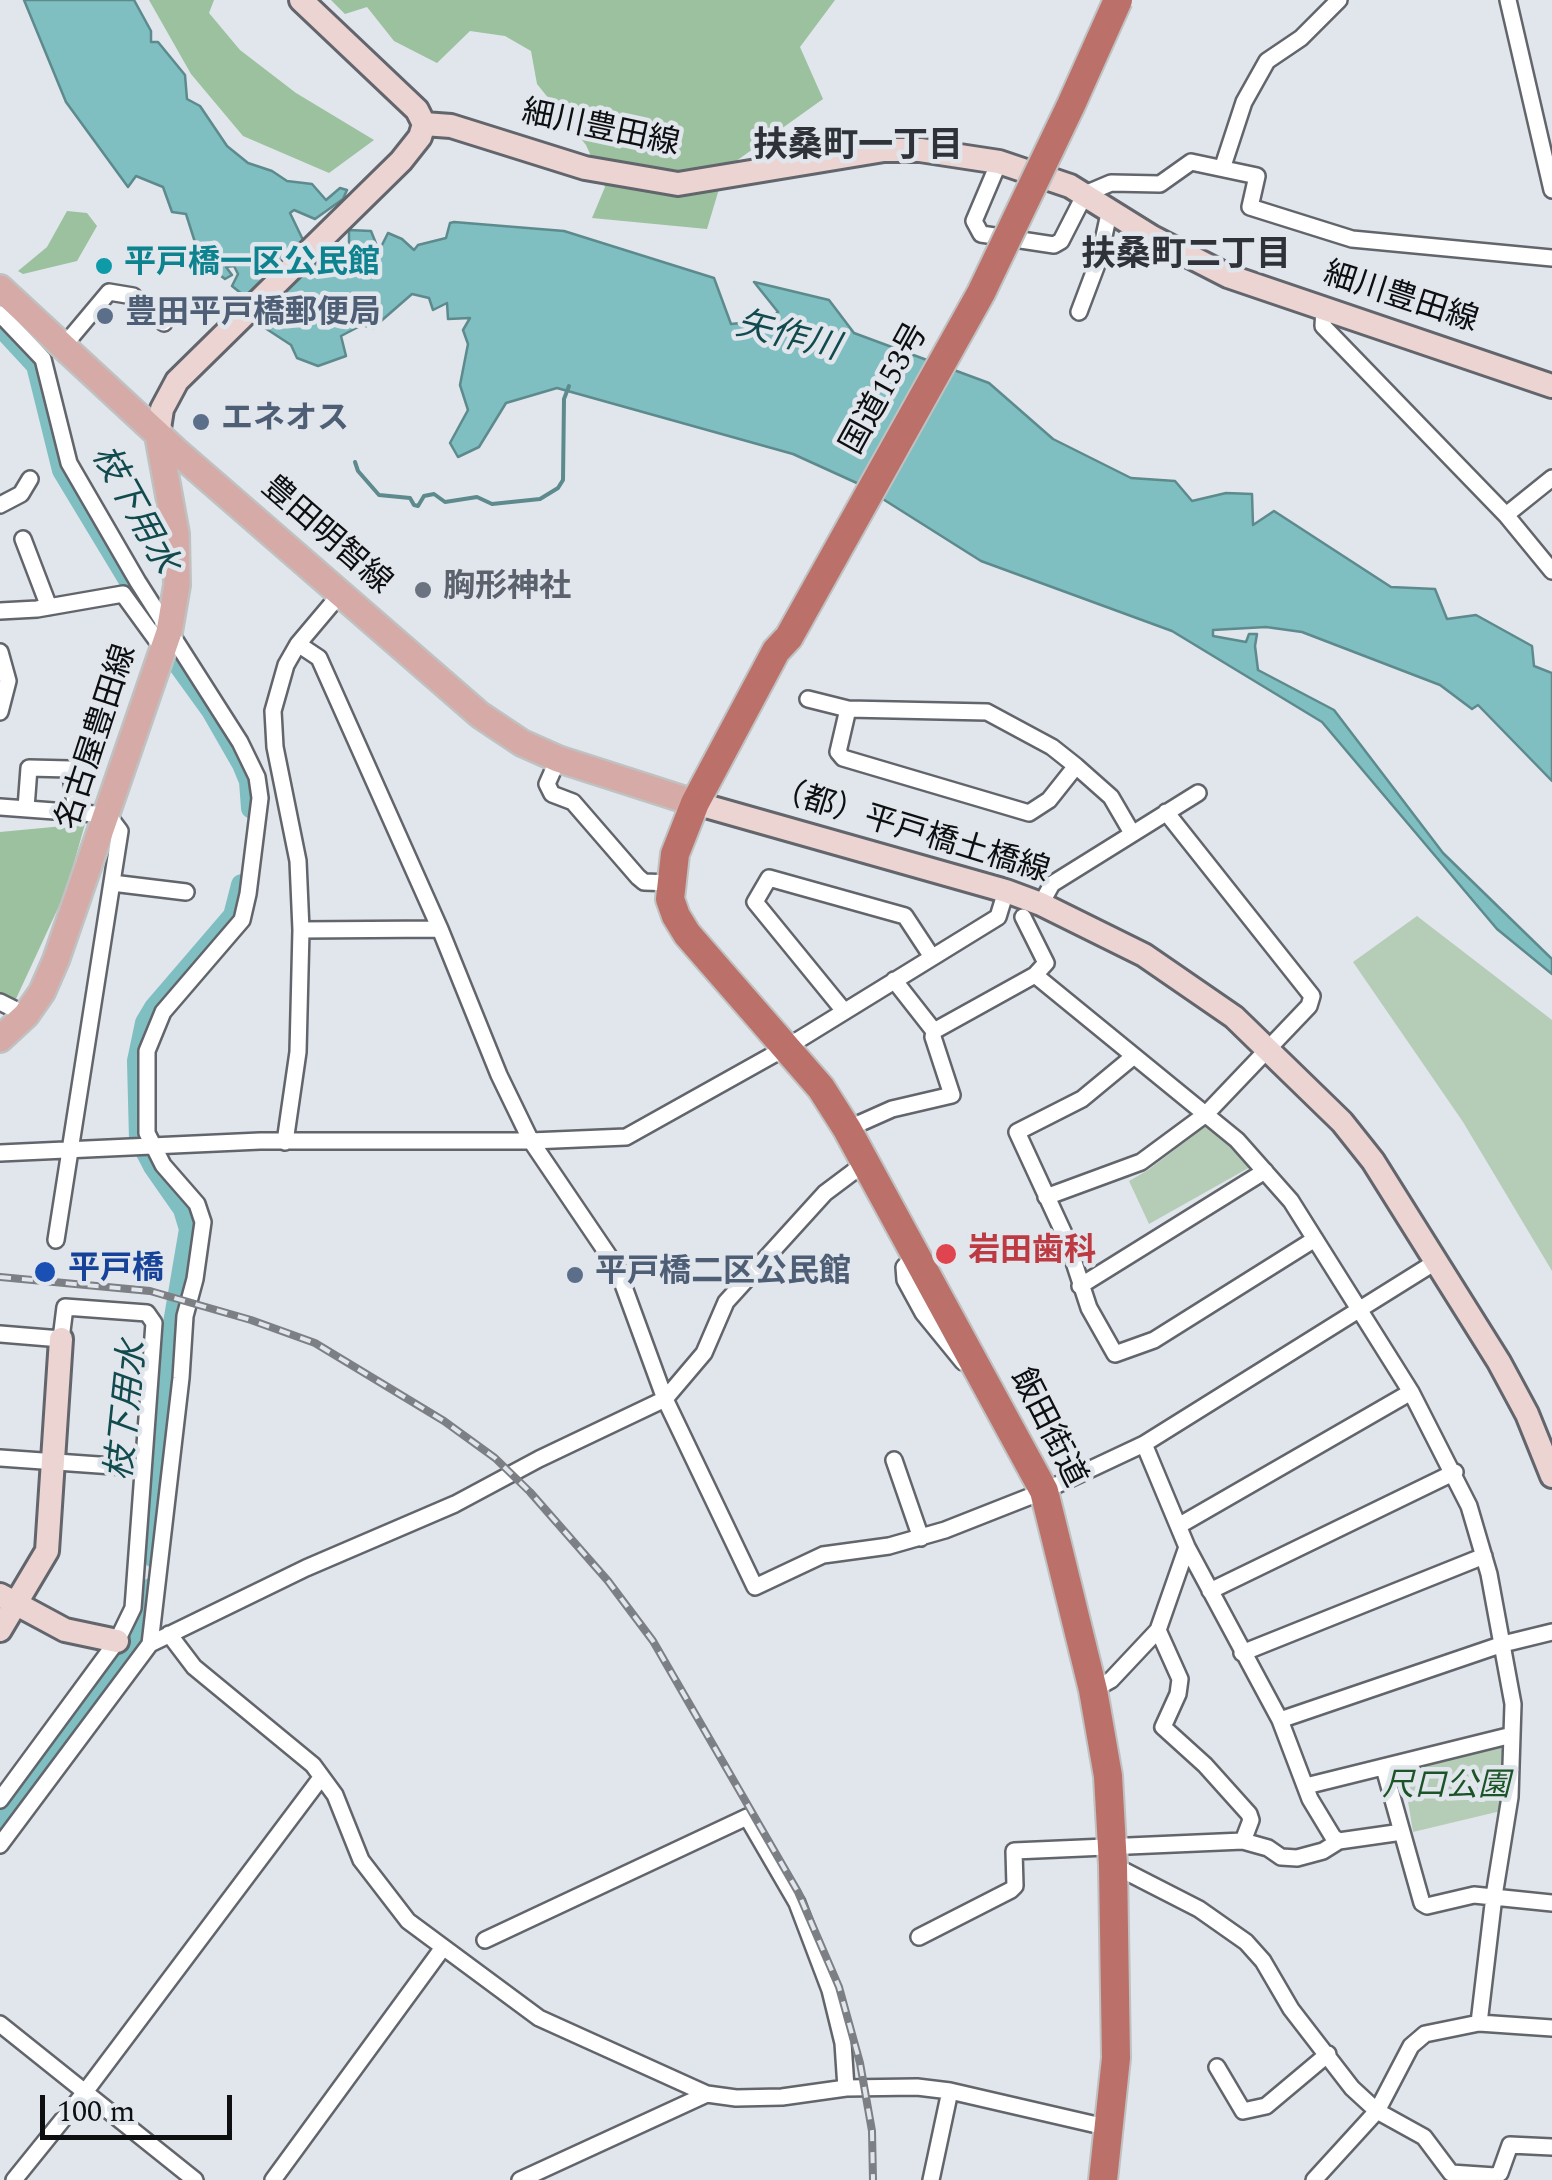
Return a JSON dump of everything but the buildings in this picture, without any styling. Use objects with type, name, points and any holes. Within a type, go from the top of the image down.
[{"type":"highway","name":"国道153号","points":[[695,802],[981,292],[1118,0]]},
{"type":"highway","points":[[671,883],[675,854],[695,802]]},
{"type":"highway","name":"飯田街道","points":[[671,883],[670,898],[681,924],[821,1088],[847,1129],[1044,1491],[1093,1690],[1108,1776],[1116,2058],[1103,2180]]},
{"type":"main road","name":"豊田明智線","points":[[0,288],[158,435],[480,715],[558,759],[695,802]]},
{"type":"main road","name":"名古屋豊田線","points":[[0,1039],[42,992],[56,960],[166,641],[177,585],[176,534],[158,435]]},
{"type":"street","points":[[158,435],[162,409],[177,381],[401,161],[420,137],[424,124],[417,110],[301,0]]},
{"type":"street","points":[[1223,166],[1244,102],[1268,61],[1301,38],[1339,0]]},
{"type":"street","points":[[1508,0],[1552,190]]},
{"type":"street","name":"細川豊田線","points":[[424,124],[451,126],[584,168],[678,184],[884,150],[949,153],[999,162],[1070,186],[1212,269],[1552,386]]},
{"type":"street","points":[[999,162],[974,221],[982,234],[1054,244],[1061,241],[1084,194],[1111,183],[1160,184],[1191,162],[1257,176],[1250,207],[1352,239],[1552,258]]},
{"type":"street","points":[[1079,312],[1099,258],[1110,209]]},
{"type":"street","points":[[62,348],[110,292],[133,296],[164,323]]},
{"type":"street","points":[[1324,309],[1324,326],[1506,515],[1552,571]]},
{"type":"street","points":[[0,314],[43,359],[69,464],[166,641]]},
{"type":"street","points":[[1506,515],[1552,478]]},
{"type":"street","points":[[0,505],[22,494],[30,479]]},
{"type":"street","points":[[23,539],[49,606]]},
{"type":"street","points":[[0,611],[123,594],[166,641],[240,742],[257,777],[260,798],[242,920],[163,1012],[153,1030],[146,1069],[145,1147]]},
{"type":"street","points":[[286,1142],[298,1052],[298,861],[275,747],[272,711],[286,665],[298,644],[341,594]]},
{"type":"street","points":[[298,644],[319,658],[440,929],[498,1075],[531,1140],[616,1268],[664,1399],[755,1587],[823,1555],[921,1538],[1044,1491],[1144,1444],[1437,1261]]},
{"type":"street","points":[[0,652],[8,681],[0,712]]},
{"type":"street","points":[[808,699],[848,709],[987,712],[1052,747],[1076,766],[1110,796],[1132,833]]},
{"type":"street","points":[[848,709],[838,752],[844,758],[1029,813],[1049,800],[1076,766]]},
{"type":"street","points":[[558,759],[547,784],[552,794],[574,802],[644,882],[671,883]]},
{"type":"street","points":[[26,808],[29,768],[70,769],[76,810]]},
{"type":"street","points":[[934,1031],[1035,976],[1046,963],[1032,910],[1052,884],[1198,793]]},
{"type":"street","name":"（都）平戸橋土橋線","points":[[695,802],[1006,891],[1032,910],[1156,962],[1209,998],[1268,1048],[1365,1150],[1437,1261],[1527,1414],[1552,1476]]},
{"type":"street","points":[[0,807],[108,815],[120,831],[56,1240]]},
{"type":"street","points":[[1046,1197],[1141,1162],[1206,1114],[1310,1006],[1312,996],[1166,812]]},
{"type":"street","points":[[844,1012],[755,902],[768,878],[906,916],[932,957]]},
{"type":"street","points":[[112,884],[186,892]]},
{"type":"street","points":[[0,1152],[286,1142],[626,1137],[787,1047],[998,917],[1006,891]]},
{"type":"street","points":[[300,930],[440,929]]},
{"type":"street","points":[[1035,976],[1237,1140],[1290,1201],[1411,1392],[1455,1472],[1484,1556],[1512,1697],[1510,1797],[1479,2023]]},
{"type":"street","points":[[847,1129],[892,1109],[952,1095],[934,1031],[894,980]]},
{"type":"street","points":[[0,1002],[26,1014]]},
{"type":"street","points":[[1134,1056],[1082,1100],[1017,1132],[1066,1238],[1080,1286],[1114,1354],[1154,1340],[1315,1239]]},
{"type":"street","points":[[145,1147],[196,1204],[202,1222],[195,1279],[184,1316],[181,1378],[147,1645]]},
{"type":"street","points":[[0,1845],[147,1645],[306,1568],[455,1504],[664,1399],[704,1353],[726,1302],[825,1194],[865,1163]]},
{"type":"street","points":[[1080,1286],[1264,1171]]},
{"type":"street","points":[[0,1630],[8,1600],[47,1551],[65,1306],[148,1314],[153,1320],[134,1599],[118,1640],[2,1792]]},
{"type":"street","points":[[0,1334],[61,1339]]},
{"type":"street","points":[[1180,1525],[1411,1392]]},
{"type":"street","points":[[1144,1444],[1187,1546],[1280,1720],[1321,1819],[1339,1841]]},
{"type":"street","points":[[0,1458],[54,1465],[141,1468]]},
{"type":"street","points":[[894,1460],[921,1538]]},
{"type":"street","points":[[1210,1590],[1455,1472]]},
{"type":"street","points":[[1093,1690],[1111,1680],[1158,1630],[1187,1546]]},
{"type":"street","points":[[1242,1653],[1484,1556]]},
{"type":"street","points":[[8,1600],[64,1630],[147,1645]]},
{"type":"street","points":[[1158,1630],[1180,1679],[1178,1694],[1163,1726],[1249,1814],[1251,1820],[1243,1841]]},
{"type":"street","points":[[1280,1720],[1504,1644],[1552,1632]]},
{"type":"street","points":[[169,1634],[194,1666],[312,1765],[334,1795],[362,1860],[408,1921],[540,2018],[707,2094],[782,2097],[884,2086],[950,2090],[1110,2128]]},
{"type":"street","points":[[1306,1786],[1512,1735]]},
{"type":"street","points":[[1384,1768],[1422,1903],[1427,1906],[1474,1895],[1552,1903]]},
{"type":"street","points":[[14,2180],[320,1780]]},
{"type":"street","points":[[485,1940],[747,1816],[797,1903],[830,1990],[843,2043],[846,2088]]},
{"type":"street","points":[[919,1937],[1011,1890],[1015,1886],[1011,1855],[1014,1851],[1113,1855],[1243,1841],[1268,1848],[1281,1858],[1296,1858],[1322,1851],[1339,1841],[1402,1832]]},
{"type":"street","points":[[1113,1855],[1246,1942],[1263,1961],[1291,2010],[1352,2088],[1377,2111],[1424,2137],[1449,2177],[1495,2176],[1500,2173],[1510,2146],[1552,2148]]},
{"type":"street","points":[[273,2180],[442,1949]]},
{"type":"street","points":[[1314,2180],[1377,2111],[1411,2046],[1424,2034],[1479,2023],[1552,2028]]},
{"type":"street","points":[[0,2024],[195,2180]]},
{"type":"street","points":[[1216,2068],[1243,2112],[1266,2106],[1328,2054]]},
{"type":"street","points":[[931,2180],[950,2090]]},
{"type":"street","points":[[520,2180],[707,2094]]},
{"type":"green space","points":[[149,0],[214,0],[209,13],[240,50],[296,93],[374,140],[329,173],[243,136],[191,74]]},
{"type":"green space","points":[[331,0],[835,0],[800,47],[823,99],[725,169],[707,229],[592,218],[605,187],[586,145],[537,84],[531,51],[505,36],[470,31],[437,63],[394,41],[367,7],[345,14]]},
{"type":"green space","points":[[67,211],[87,213],[97,226],[77,261],[23,274],[18,271],[47,247]]},
{"type":"green space","points":[[85,824],[66,891],[8,1016],[0,1010],[0,832]]},
{"type":"green space","points":[[1417,916],[1552,1020],[1552,1271],[1463,1122],[1353,962]]},
{"type":"green space","points":[[1212,1121],[1252,1166],[1149,1224],[1129,1181]]},
{"type":"green space","name":"尺口公園","points":[[1511,1740],[1505,1810],[1413,1832],[1402,1765]]},
{"type":"water","name":"矢作川","points":[[24,0],[134,0],[151,31],[151,42],[158,42],[185,75],[187,99],[200,106],[227,146],[248,163],[287,181],[312,184],[326,200],[340,188],[347,190],[343,199],[315,219],[294,210],[290,213],[304,242],[317,256],[330,256],[331,260],[321,264],[319,273],[328,275],[333,265],[344,264],[350,258],[353,248],[349,230],[371,231],[381,247],[388,233],[414,250],[418,245],[446,238],[450,223],[454,222],[564,231],[714,278],[731,324],[769,320],[778,312],[754,282],[829,300],[854,333],[989,383],[1053,439],[1131,478],[1175,481],[1192,501],[1226,493],[1252,494],[1253,525],[1274,511],[1391,587],[1435,589],[1447,619],[1476,615],[1532,646],[1534,666],[1552,673],[1552,781],[1478,705],[1472,709],[1440,685],[1302,632],[1266,627],[1213,630],[1213,636],[1246,642],[1249,634],[1257,634],[1258,670],[1334,710],[1443,853],[1552,959],[1552,974],[1497,929],[1322,722],[1172,631],[981,561],[859,484],[793,454],[557,388],[506,403],[479,447],[458,457],[450,443],[468,410],[460,385],[468,344],[463,330],[470,318],[448,319],[447,303],[433,310],[429,298],[412,294],[373,328],[362,325],[341,336],[346,356],[318,366],[297,358],[291,345],[262,326],[258,307],[232,286],[238,274],[234,266],[226,267],[232,275],[225,279],[201,261],[186,214],[172,212],[163,187],[136,176],[128,187],[66,102]]},
{"type":"waterway","name":"枝下用水","points":[[0,325],[37,365],[63,470],[156,624]]},
{"type":"waterway","points":[[355,462],[379,495],[410,498],[418,506],[424,496],[434,494],[445,502],[477,497],[492,504],[540,499],[563,480],[564,399],[569,386]]},
{"type":"waterway","name":"枝下用水","points":[[178,663],[212,710],[243,764],[250,781],[252,808]]},
{"type":"waterway","name":"枝下用水","points":[[154,1557],[164,1382],[190,1229],[184,1209],[140,1139],[138,1061],[146,1023],[234,916],[242,885]]},
{"type":"waterway","name":"枝下用水","points":[[0,1828],[132,1650],[151,1589]]},
{"type":"railway","points":[[0,1277],[150,1291],[315,1343],[444,1421],[495,1458],[530,1492],[608,1581],[653,1641],[798,1892],[839,1987],[860,2063],[872,2131],[873,2180]]},
{"type":"place","name":"平戸橋一区公民館","points":[[104,266]]},
{"type":"place","name":"豊田平戸橋郵便局","points":[[105,316]]},
{"type":"place","name":"エネオス","points":[[201,422]]},
{"type":"place","name":"胸形神社","points":[[423,590]]},
{"type":"place","name":"岩田歯科","points":[[946,1254]]},
{"type":"place","name":"平戸橋","points":[[45,1272]]},
{"type":"place","name":"平戸橋二区公民館","points":[[575,1275]]},
{"type":"district","name":"扶桑町一丁目","points":[[858,149]]},
{"type":"district","name":"扶桑町二丁目","points":[[1186,258]]}]
